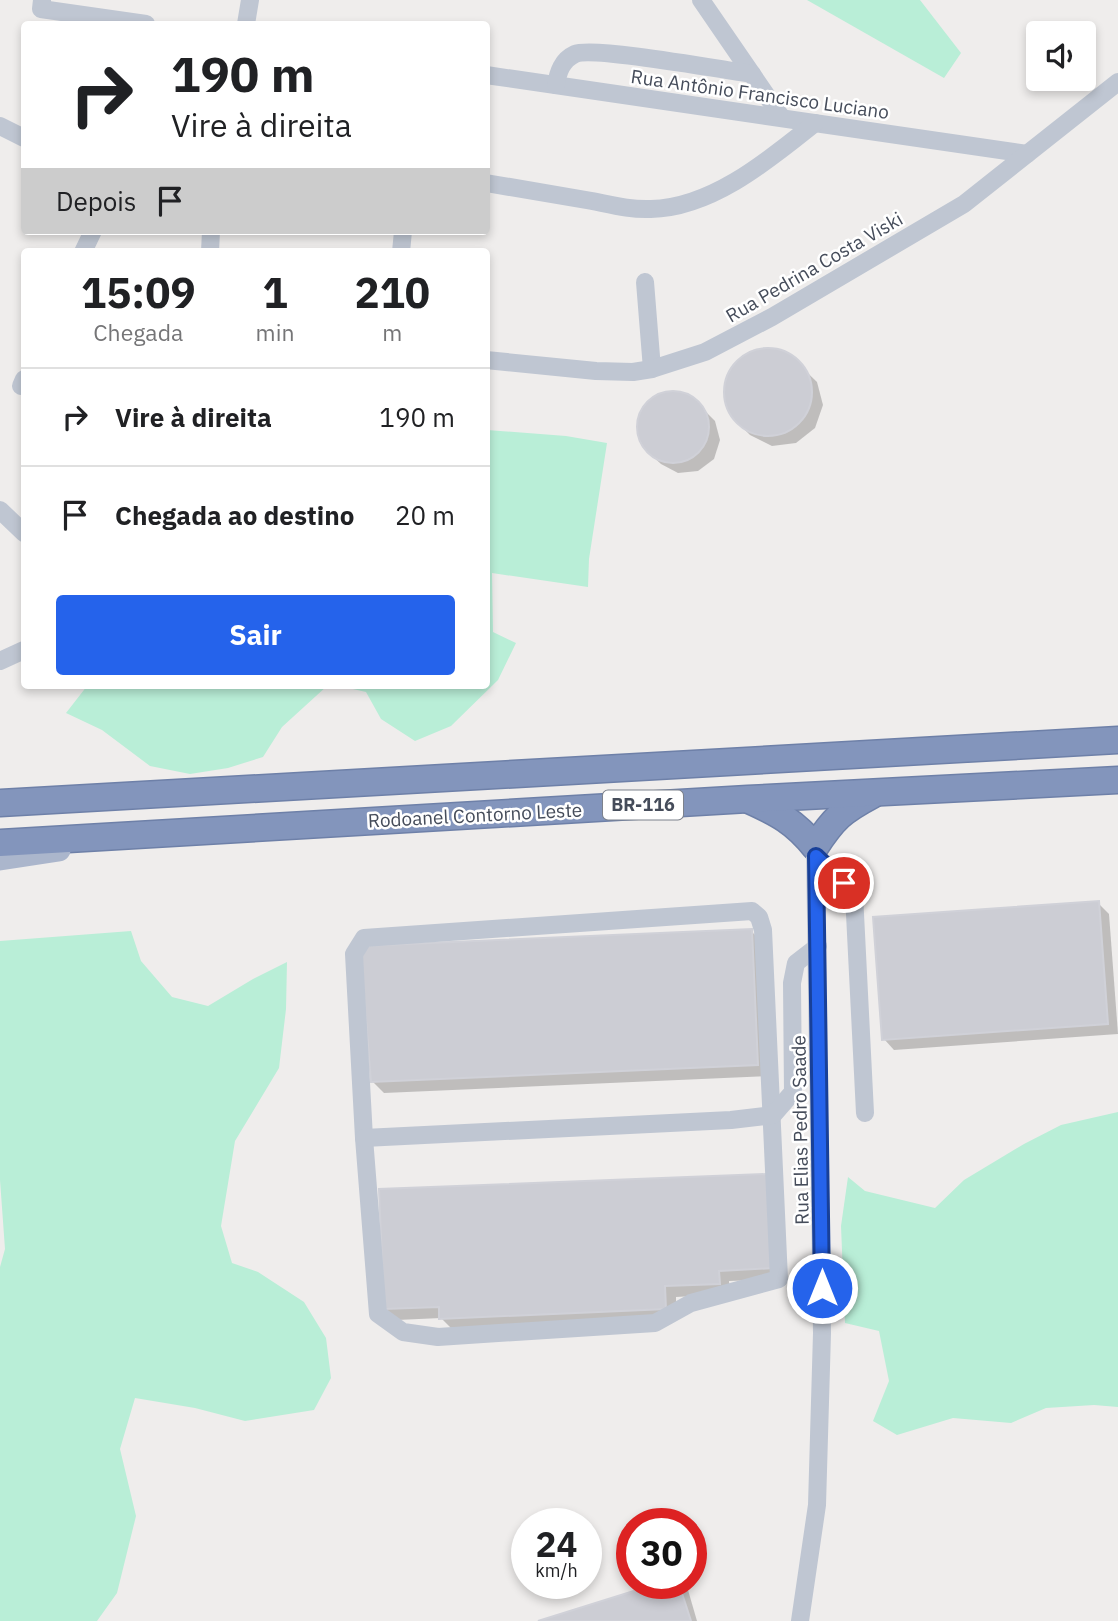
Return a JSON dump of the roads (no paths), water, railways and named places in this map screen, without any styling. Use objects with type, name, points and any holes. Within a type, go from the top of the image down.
[{"type":"highway","name":"Rodoanel Contorno Leste","points":[[0,803],[1118,740]]},
{"type":"highway","name":"Rodoanel Contorno Leste","points":[[0,843],[1118,780]]},
{"type":"highway","points":[[748,799],[785,817],[802,831],[816,852],[830,825],[843,811],[878,792]]},
{"type":"main road","points":[[0,859],[168,834]]},
{"type":"street","points":[[246,21],[250,0]]},
{"type":"street","points":[[701,0],[782,118]]},
{"type":"street","points":[[42,4],[130,21]]},
{"type":"street","points":[[556,85],[559,71],[565,61],[580,52],[752,75]]},
{"type":"street","name":"Rua Antônio Francisco Luciano","points":[[490,76],[1027,154]]},
{"type":"street","name":"Rua Pedrina Costa Viski","points":[[490,360],[616,372],[652,369],[705,352],[772,317],[964,204],[1118,82]]},
{"type":"street","points":[[490,184],[632,208],[670,207],[724,187],[749,174],[815,123]]},
{"type":"street","points":[[0,126],[21,136]]},
{"type":"street","points":[[645,282],[652,369]]},
{"type":"street","points":[[0,510],[21,530]]},
{"type":"street","points":[[0,661],[21,651]]},
{"type":"street","points":[[816,852],[854,894],[865,1113]]},
{"type":"street","name":"Rua Elias Pedro Saade","points":[[800,1621],[813,1547],[818,1479],[822,1243],[816,852]]},
{"type":"street","points":[[752,912],[759,917],[763,930],[773,1115],[779,1279],[691,1303],[655,1323],[438,1337],[403,1332],[377,1314],[363,1138],[354,954],[364,938],[752,912]]},
{"type":"street","points":[[363,1138],[731,1120],[773,1115],[793,1092],[792,983],[796,963],[818,946]]}]
